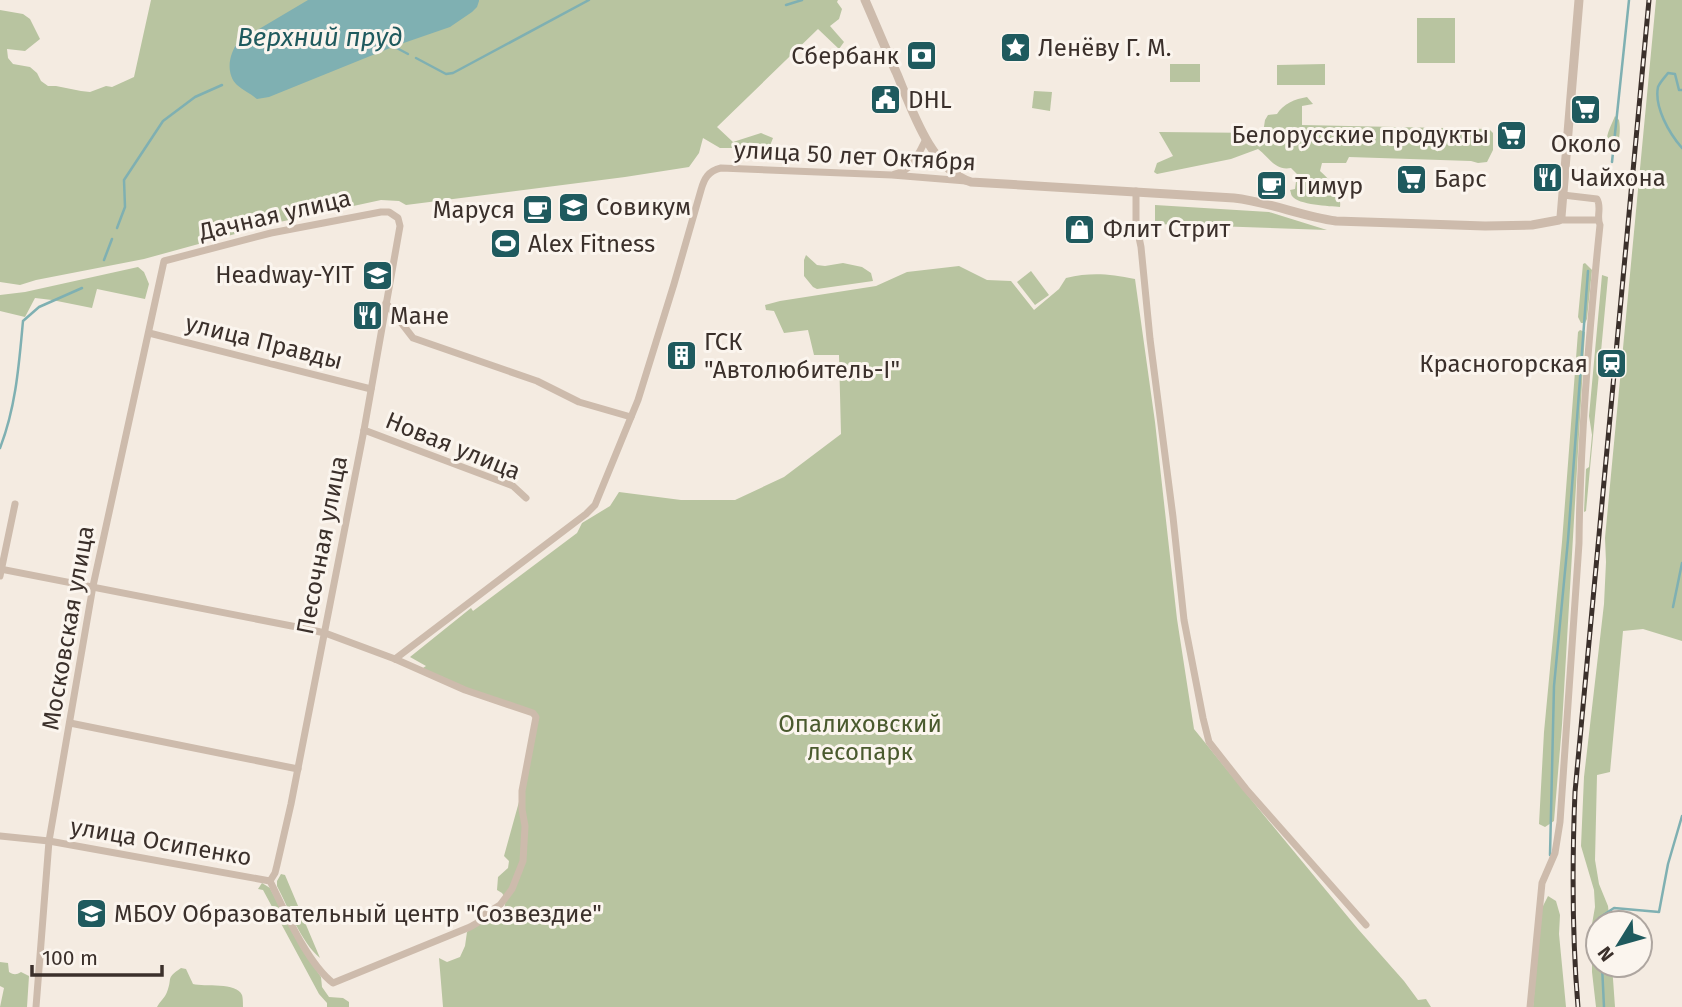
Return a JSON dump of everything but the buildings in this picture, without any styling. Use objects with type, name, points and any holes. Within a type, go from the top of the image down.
[{"type":"street","points":[[865,0],[926,139],[952,171],[971,182]]},
{"type":"street","points":[[1579,0],[1562,214],[1559,220],[1598,220]]},
{"type":"street","points":[[892,174],[901,173],[911,165],[926,139]]},
{"type":"street","name":"улица 50 лет Октября","points":[[395,659],[591,509],[600,497],[631,417],[704,181],[710,172],[721,168],[892,174],[971,182],[1206,195],[1253,200],[1336,222],[1485,226],[1532,225],[1559,220]]},
{"type":"street","points":[[1136,191],[1136,223],[1184,620],[1209,742],[1246,789],[1366,925]]},
{"type":"street","points":[[1530,1007],[1542,883],[1555,853],[1560,822],[1579,542],[1585,402],[1600,225],[1597,199],[1563,195]]},
{"type":"street","name":"Дачная улица","points":[[164,261],[271,233],[381,212],[395,215]]},
{"type":"street","name":"Песочная улица","points":[[270,881],[277,865],[298,769],[364,430],[400,226],[395,215]]},
{"type":"street","name":"Московская улица","points":[[36,1007],[49,841],[93,586],[164,261]]},
{"type":"street","points":[[386,303],[413,338],[537,381],[579,402],[631,417]]},
{"type":"street","name":"улица Правды","points":[[149,333],[371,389]]},
{"type":"street","name":"Новая улица","points":[[364,430],[513,486],[526,498]]},
{"type":"street","points":[[15,504],[0,571],[93,586],[307,629],[395,659]]},
{"type":"street","name":"улица Осипенко","points":[[0,836],[49,841],[270,881],[314,963],[333,983],[475,925],[484,915],[500,905],[512,889],[523,861],[525,826],[522,791],[536,716],[465,690],[395,659]]},
{"type":"street","points":[[70,723],[298,769]]},
{"type":"green space","points":[[151,0],[838,0],[842,9],[839,19],[830,26],[844,42],[839,49],[818,29],[717,127],[733,142],[761,133],[773,138],[769,148],[720,148],[703,138],[699,153],[689,167],[406,205],[399,201],[381,200],[275,223],[144,259],[20,285],[0,282],[0,10],[23,14],[30,19],[40,39],[25,51],[7,49],[8,58],[13,64],[30,67],[48,86],[90,92],[106,86],[112,87],[134,77]]},
{"type":"green space","points":[[1656,0],[1682,0],[1682,641],[1643,629],[1623,631],[1610,772],[1597,775],[1595,860],[1599,884],[1608,909],[1595,909],[1594,890],[1581,846],[1584,777],[1604,604],[1605,538]]},
{"type":"green space","points":[[1417,18],[1455,18],[1455,63],[1417,63]]},
{"type":"green space","points":[[1170,64],[1200,64],[1200,82],[1170,82]]},
{"type":"green space","points":[[1325,64],[1325,85],[1277,85],[1277,65]]},
{"type":"green space","points":[[1034,91],[1052,92],[1050,111],[1032,108]]},
{"type":"green space","points":[[1307,97],[1313,104],[1302,106],[1302,125],[1489,129],[1493,133],[1493,150],[1487,162],[1478,163],[1349,157],[1346,163],[1322,163],[1320,171],[1337,191],[1340,207],[1295,199],[1290,190],[1295,189],[1297,174],[1291,168],[1277,166],[1258,149],[1231,159],[1157,174],[1154,172],[1157,163],[1173,156],[1159,132],[1263,133],[1268,115],[1277,114],[1290,102]]},
{"type":"green space","points":[[1615,116],[1619,120],[1620,134],[1616,148],[1610,154],[1607,139]]},
{"type":"green space","points":[[1155,205],[1269,212],[1327,230],[1155,224]]},
{"type":"green space","points":[[806,255],[817,265],[843,263],[862,267],[871,273],[873,281],[817,289],[804,276]]},
{"type":"green space","points":[[1585,263],[1592,270],[1587,319],[1585,323],[1581,323],[1578,317]]},
{"type":"green space","name":"Опалиховский лесопарк","points":[[959,266],[987,280],[1011,281],[1034,310],[1059,289],[1066,278],[1100,274],[1135,279],[1155,422],[1177,619],[1194,729],[1418,1000],[1426,999],[1431,1007],[443,1007],[439,958],[447,962],[460,957],[467,932],[484,919],[503,915],[506,899],[497,890],[498,877],[508,868],[509,861],[504,856],[522,791],[536,717],[420,670],[426,666],[410,657],[471,608],[473,611],[577,533],[582,523],[610,506],[619,492],[681,500],[735,500],[784,477],[841,434],[839,355],[814,355],[808,330],[784,333],[774,311],[766,310],[765,305],[876,286],[907,272]]},
{"type":"green space","points":[[138,267],[144,272],[149,284],[145,299],[97,289],[92,308],[35,298],[25,317],[0,311],[0,295]]},
{"type":"green space","points":[[1031,271],[1049,295],[1035,305],[1017,282]]},
{"type":"green space","points":[[1602,275],[1608,277],[1586,511],[1584,512],[1586,469],[1589,467],[1592,435],[1589,416]]},
{"type":"green space","points":[[1580,330],[1585,332],[1562,725],[1554,821],[1545,827],[1539,824],[1544,732]]},
{"type":"green space","points":[[281,874],[285,875],[320,958],[301,934],[277,886]]},
{"type":"green space","points":[[262,883],[270,888],[301,948],[321,977],[322,987],[329,997],[343,998],[349,1002],[349,1007],[327,1007],[263,890],[258,889]]},
{"type":"green space","points":[[1548,896],[1556,901],[1560,915],[1559,934],[1566,1007],[1533,1007],[1541,910]]},
{"type":"green space","points":[[0,962],[8,963],[11,973],[21,972],[29,976],[27,1007],[0,1007],[4,988],[0,986]]},
{"type":"green space","points":[[181,968],[186,969],[193,984],[234,988],[239,991],[243,1007],[157,1007],[166,994],[171,976]]},
{"type":"green space","points":[[1593,979],[1613,979],[1615,1007],[1596,1007]]},
{"type":"water","name":"Верхний пруд","points":[[308,0],[479,1],[472,12],[450,27],[395,46],[269,97],[257,99],[237,85],[231,75],[231,57],[236,46],[239,41]]},
{"type":"waterway","points":[[416,58],[446,74],[453,73],[589,0]]},
{"type":"waterway","points":[[786,5],[802,0]]},
{"type":"waterway","points":[[1612,162],[1629,0]]},
{"type":"waterway","points":[[393,46],[408,54]]},
{"type":"waterway","points":[[1682,90],[1679,90],[1675,74],[1668,73],[1659,85],[1657,95],[1664,119],[1682,148]]},
{"type":"waterway","points":[[117,228],[125,207],[124,180],[163,121],[195,97],[222,85]]},
{"type":"waterway","points":[[104,260],[112,239]]},
{"type":"waterway","points":[[1550,855],[1554,686],[1588,271]]},
{"type":"waterway","points":[[0,448],[13,401],[23,321],[39,307],[82,288]]},
{"type":"waterway","points":[[1673,607],[1682,563]]},
{"type":"waterway","points":[[1654,912],[1659,912],[1668,864],[1682,816]]},
{"type":"waterway","points":[[1612,909],[1625,909]]},
{"type":"waterway","points":[[1603,979],[1604,1007]]},
{"type":"railway","points":[[1578,1007],[1573,900],[1575,792],[1649,0]]},
{"type":"place","name":"Ленёву Г. М.","points":[[1015,48]]},
{"type":"place","name":"Сбербанк","points":[[922,56]]},
{"type":"place","name":"DHL","points":[[885,100]]},
{"type":"place","name":"Около","points":[[1586,110]]},
{"type":"place","name":"Белорусские продукты","points":[[1512,135]]},
{"type":"place","name":"Чайхона","points":[[1548,178]]},
{"type":"place","name":"Барс","points":[[1411,179]]},
{"type":"place","name":"Тимур","points":[[1272,186]]},
{"type":"place","name":"Совикум","points":[[573,207]]},
{"type":"place","name":"Маруся","points":[[538,210]]},
{"type":"place","name":"Флит Стрит","points":[[1080,229]]},
{"type":"place","name":"Alex Fitness","points":[[505,244]]},
{"type":"place","name":"Headway-YIT","points":[[377,275]]},
{"type":"place","name":"Мане","points":[[367,316]]},
{"type":"place","name":"ГСК \"Автолюбитель-I\"","points":[[681,356]]},
{"type":"place","name":"Красногорская","points":[[1611,364]]},
{"type":"place","name":"МБОУ Образовательный центр \"Созвездие\"","points":[[91,914]]}]
